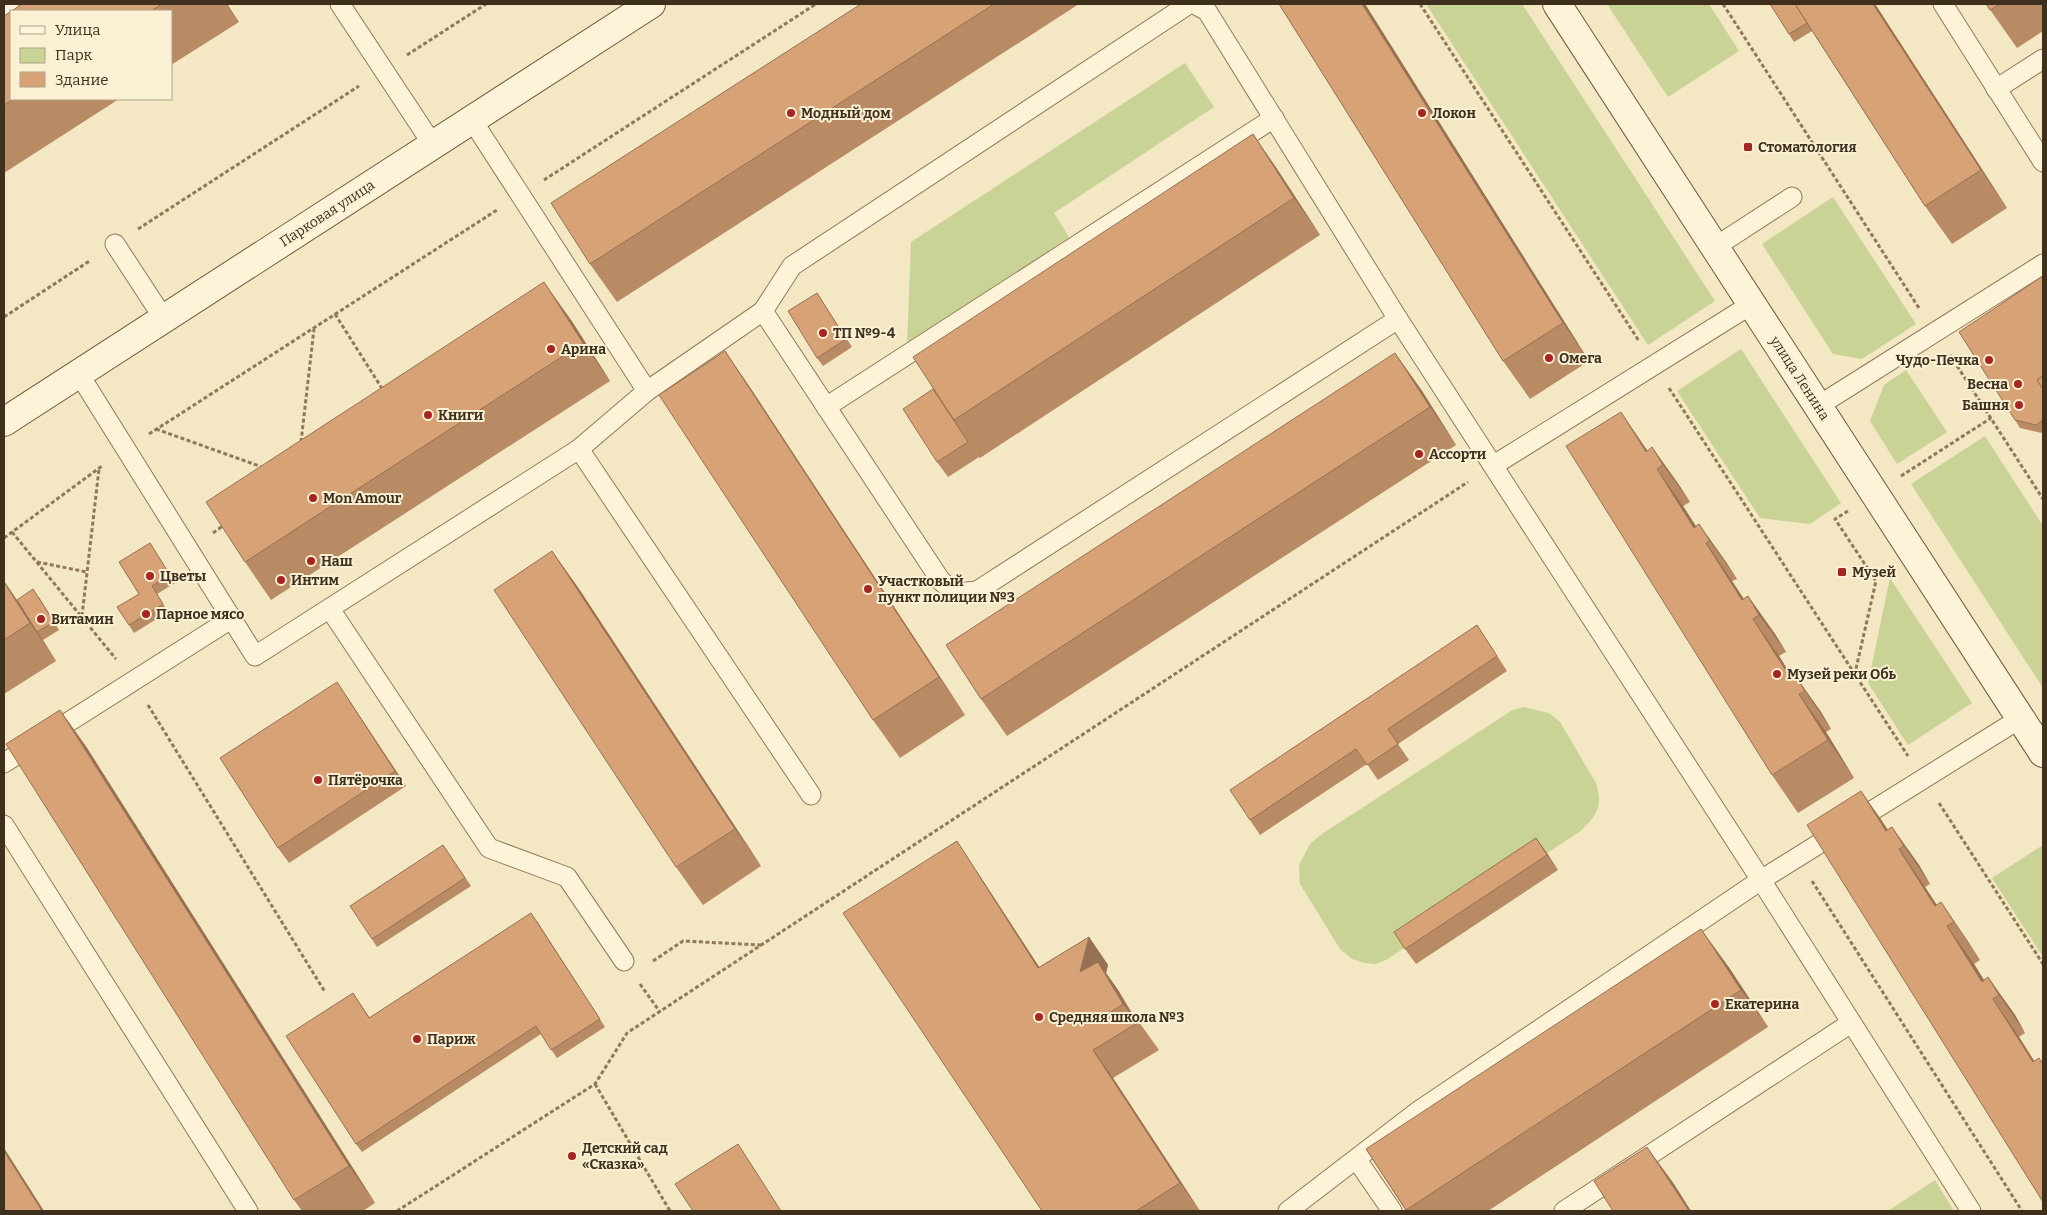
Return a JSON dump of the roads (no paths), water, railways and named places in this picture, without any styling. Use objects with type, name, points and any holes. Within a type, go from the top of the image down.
[{"type":"main road","name":"Парковая улица","points":[[4,422],[650,4]]},
{"type":"main road","name":"улица Ленина","points":[[1556,4],[2043,753]]},
{"type":"lane","points":[[4,7],[9,4]]},
{"type":"lane","points":[[340,4],[433,145]]},
{"type":"lane","points":[[78,374],[255,656],[579,449],[647,391],[763,311],[792,266],[1189,4]]},
{"type":"lane","points":[[1194,4],[1207,11],[1398,319],[1761,880],[1971,1211]]},
{"type":"lane","points":[[1943,4],[2043,162]]},
{"type":"lane","points":[[1996,89],[2043,59]]},
{"type":"lane","points":[[826,407],[1274,118]]},
{"type":"lane","points":[[472,120],[647,391]]},
{"type":"lane","points":[[1715,247],[1792,197]]},
{"type":"lane","points":[[115,244],[164,319]]},
{"type":"lane","points":[[1818,406],[2043,264]]},
{"type":"lane","points":[[1494,465],[1752,304]]},
{"type":"lane","points":[[763,311],[940,581],[956,593],[977,591],[1398,319]]},
{"type":"lane","points":[[579,449],[811,795]]},
{"type":"lane","points":[[330,609],[489,848],[567,877],[629,968]]},
{"type":"lane","points":[[4,763],[231,619]]},
{"type":"lane","points":[[1288,1211],[1357,1160],[1417,1112],[1761,880],[2021,718]]},
{"type":"lane","points":[[4,825],[248,1211]]},
{"type":"lane","points":[[1564,1211],[1851,1023]]},
{"type":"lane","points":[[1357,1160],[1392,1211]]},
{"type":"place","name":"Модный дом","points":[[791,113]]},
{"type":"place","name":"Локон","points":[[1422,113]]},
{"type":"place","name":"Стоматология","points":[[1748,147]]},
{"type":"place","name":"ТП №9-4","points":[[823,333]]},
{"type":"place","name":"Арина","points":[[551,349]]},
{"type":"place","name":"Омега","points":[[1549,358]]},
{"type":"place","name":"Чудо-Печка","points":[[1989,360]]},
{"type":"place","name":"Весна","points":[[2018,384]]},
{"type":"place","name":"Башня","points":[[2019,405]]},
{"type":"place","name":"Книги","points":[[428,415]]},
{"type":"place","name":"Ассорти","points":[[1419,454]]},
{"type":"place","name":"Mon Amour","points":[[313,498]]},
{"type":"place","name":"Наш","points":[[311,561]]},
{"type":"place","name":"Музей","points":[[1842,572]]},
{"type":"place","name":"Цветы","points":[[150,576]]},
{"type":"place","name":"Интим","points":[[281,580]]},
{"type":"place","name":"Участковый пункт полиции №3","points":[[868,589]]},
{"type":"place","name":"Парное мясо","points":[[146,614]]},
{"type":"place","name":"Витамин","points":[[41,619]]},
{"type":"place","name":"Музей реки Обь","points":[[1777,674]]},
{"type":"place","name":"Пятёрочка","points":[[318,780]]},
{"type":"place","name":"Екатерина","points":[[1715,1004]]},
{"type":"place","name":"Средняя школа №3","points":[[1039,1017]]},
{"type":"place","name":"Париж","points":[[417,1039]]},
{"type":"place","name":"Детский сад «Сказка»","points":[[572,1156]]}]
